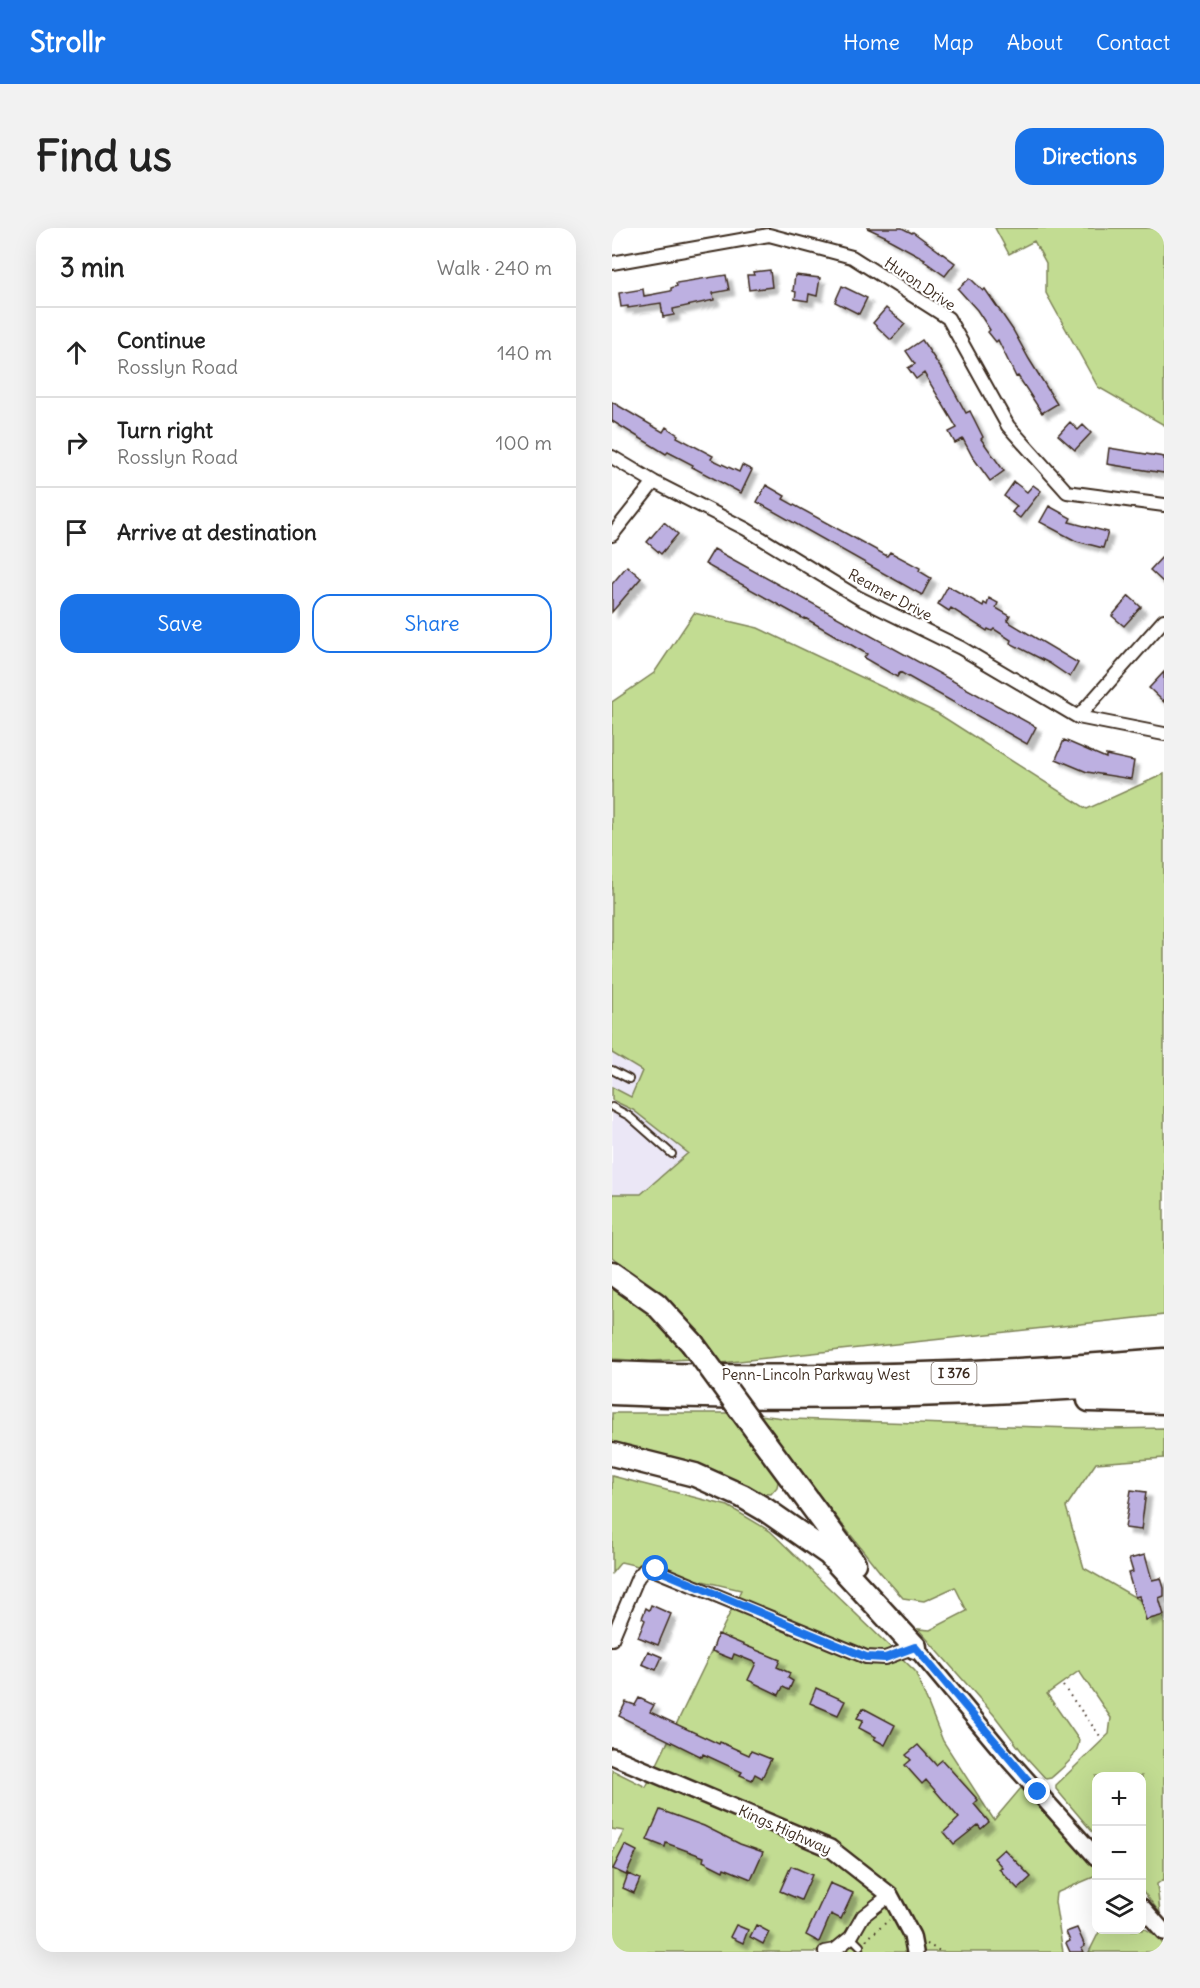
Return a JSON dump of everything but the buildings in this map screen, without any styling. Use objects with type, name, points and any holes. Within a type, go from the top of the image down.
[{"type":"highway","points":[[612,1273],[656,1304],[692,1343],[915,1647]]},
{"type":"highway","name":"Penn-Lincoln Parkway West","points":[[612,1373],[755,1376],[906,1375],[1164,1360]]},
{"type":"highway","name":"Penn-Lincoln Parkway West","points":[[612,1393],[723,1396],[917,1395],[1164,1381]]},
{"type":"highway","points":[[917,1395],[1164,1402]]},
{"type":"highway","points":[[612,1454],[695,1476],[734,1492],[766,1510],[829,1554],[915,1647]]},
{"type":"highway","points":[[766,1510],[778,1507],[786,1501],[793,1481]]},
{"type":"street","name":"Huron Drive","points":[[612,263],[769,236],[852,257],[948,318],[1008,426],[1067,492],[1164,505]]},
{"type":"street","name":"Reamer Drive","points":[[612,457],[654,482],[746,529],[859,598],[961,648],[1078,717],[1164,734]]},
{"type":"street","points":[[612,535],[654,482]]},
{"type":"street","points":[[1078,717],[1164,620]]},
{"type":"street","points":[[612,1639],[638,1577],[645,1569],[656,1569],[866,1657],[885,1658],[915,1647],[1010,1761],[1092,1853]]},
{"type":"street","name":"Kings Highway","points":[[612,1756],[830,1848],[890,1895],[912,1936],[915,1952]]},
{"type":"street","points":[[825,1952],[855,1941],[863,1916],[890,1895]]},
{"type":"street","points":[[1146,1912],[1164,1932]]},
{"type":"lane","points":[[612,1070],[629,1079]]},
{"type":"lane","points":[[612,1107],[629,1116],[672,1154]]},
{"type":"path","points":[[1063,1686],[1100,1737]]},
{"type":"path","points":[[855,1941],[889,1920]]},
{"type":"shaded area","points":[[612,1023],[755,1116],[641,1194],[612,1194]]},
{"type":"green space","points":[[995,228],[1164,228],[1164,425],[1098,387],[1046,293],[1046,263],[1034,241],[1009,254]]},
{"type":"green space","points":[[694,613],[758,628],[937,713],[1087,809],[1164,774],[1164,1315],[721,1363],[667,1300],[612,1257],[612,1194],[641,1194],[688,1153],[633,1110],[612,1100],[612,1087],[631,1097],[642,1071],[612,1053],[612,702],[654,673]]},
{"type":"green space","points":[[612,1285],[670,1328],[690,1359],[651,1361],[612,1359]]},
{"type":"green space","points":[[612,1413],[730,1413],[779,1477],[777,1487],[771,1494],[758,1493],[612,1448]]},
{"type":"green space","points":[[759,1415],[792,1419],[1106,1429],[1164,1428],[1164,1458],[1096,1463],[1066,1507],[1084,1568],[1164,1614],[1164,1879],[1157,1884],[1160,1913],[1146,1895],[1146,1772],[1092,1772],[1092,1831],[1056,1789],[1056,1785],[1109,1734],[1111,1718],[1079,1671],[1047,1694],[1079,1740],[1076,1752],[1069,1761],[1051,1778],[1046,1779],[994,1715],[918,1629],[930,1630],[967,1611],[955,1587],[924,1601],[903,1598],[796,1466]]},
{"type":"green space","points":[[612,1476],[728,1506],[770,1531],[915,1671],[943,1741],[994,1820],[1021,1788],[1092,1863],[1092,1878],[1056,1893],[1055,1902],[1063,1952],[612,1952],[612,1854],[624,1831],[612,1829],[612,1770],[646,1787],[741,1590],[621,1562],[612,1573]]},
{"type":"green space","points":[[1146,1930],[1164,1945],[1164,1952],[1089,1952],[1098,1934],[1146,1934]]},
{"type":"route","points":[[656,1569],[866,1657],[885,1658],[915,1647],[1038,1792]]}]
